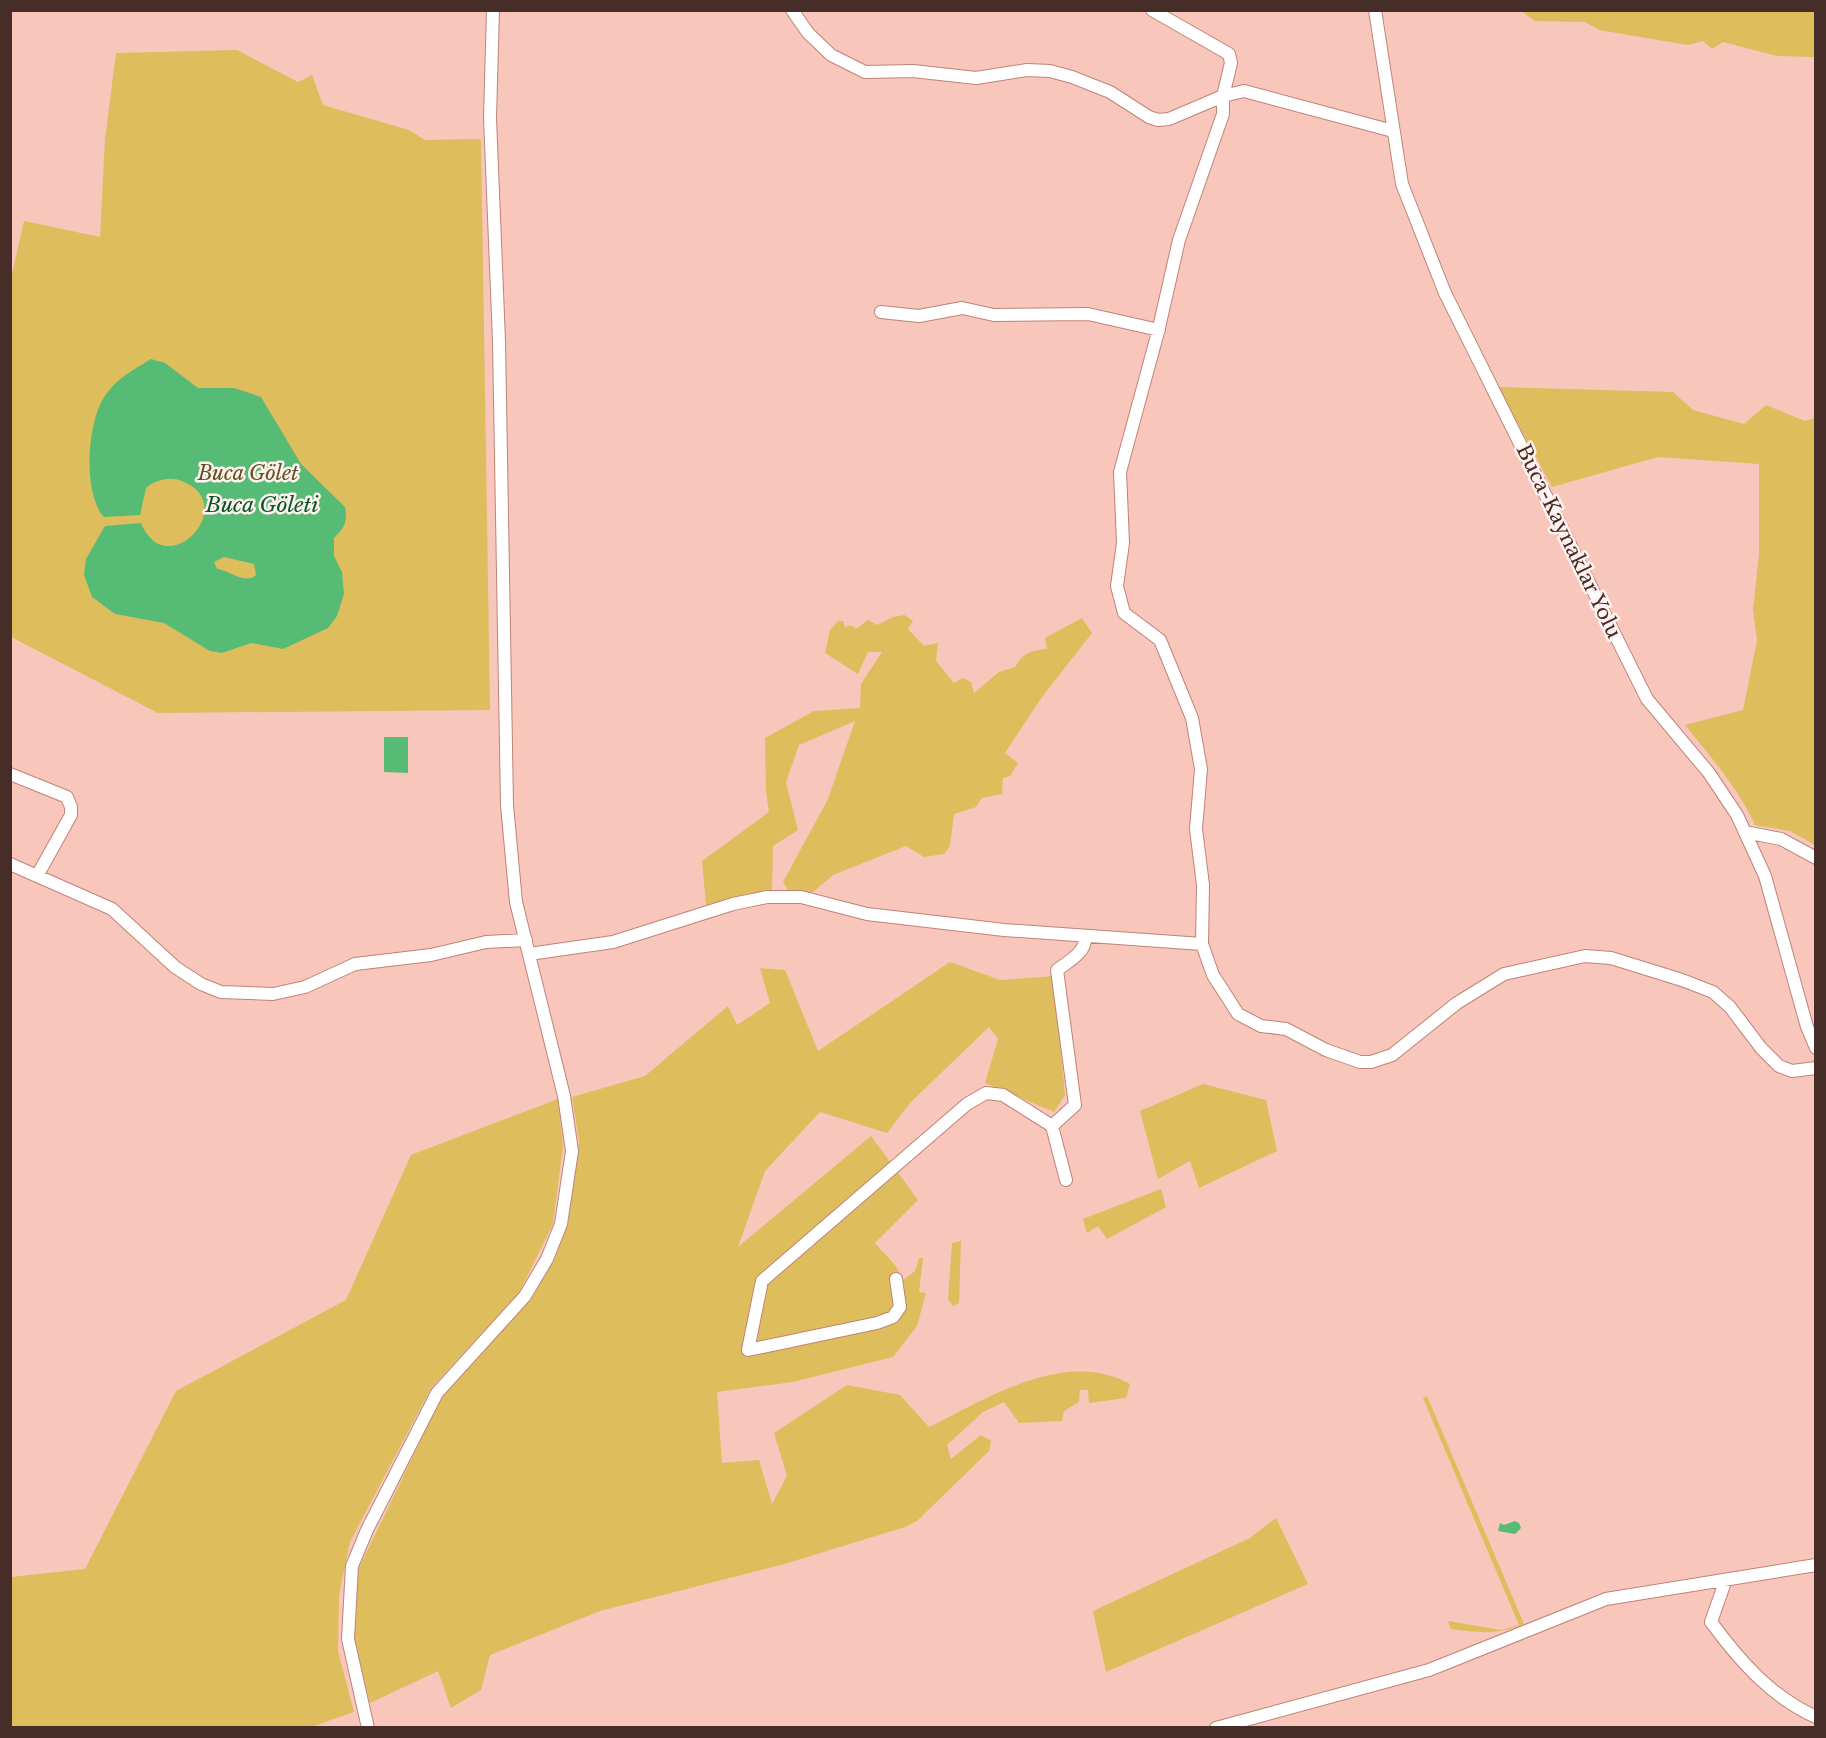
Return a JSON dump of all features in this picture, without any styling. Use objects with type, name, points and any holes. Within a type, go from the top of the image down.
[{"type":"street","points":[[368,1728],[348,1639],[352,1566],[367,1530],[437,1393],[525,1296],[547,1259],[561,1224],[572,1151],[564,1096],[516,902],[507,805],[499,341],[490,118],[492,10]]},
{"type":"street","points":[[792,10],[808,33],[831,55],[865,72],[913,71],[976,78],[1016,71],[1050,71],[1110,92],[1149,117],[1158,120],[1169,119],[1223,96],[1244,91],[1393,131]]},
{"type":"street","points":[[1152,10],[1228,54],[1231,63],[1223,96],[1223,114],[1179,240],[1159,330],[1120,472],[1123,543],[1117,586],[1124,613],[1160,640],[1192,718],[1201,769],[1196,829],[1203,885],[1202,944],[1213,975],[1238,1014],[1261,1026],[1286,1029],[1326,1050],[1360,1062],[1371,1062],[1392,1055],[1457,1003],[1504,974],[1585,956],[1611,958],[1713,992],[1730,1007],[1761,1048],[1779,1066],[1792,1071],[1815,1068]]},
{"type":"street","name":"Buca-Kaynaklar Yolu","points":[[1375,10],[1402,184],[1445,293],[1647,699],[1708,772],[1737,815],[1765,876],[1807,1027],[1815,1048]]},
{"type":"street","points":[[881,312],[919,316],[963,308],[994,315],[1088,314],[1159,330]]},
{"type":"street","points":[[10,774],[66,797],[70,803],[70,815],[37,876]]},
{"type":"street","points":[[1745,832],[1780,839],[1815,858]]},
{"type":"street","points":[[10,864],[112,909],[175,968],[201,984],[221,992],[273,994],[305,987],[355,964],[431,955],[486,942],[526,940]]},
{"type":"street","points":[[529,954],[613,942],[733,904],[767,897],[801,897],[867,914],[1004,930],[1202,944]]},
{"type":"street","points":[[1052,1126],[1075,1105],[1058,970],[1082,950],[1086,943],[1085,936]]},
{"type":"street","points":[[896,1279],[900,1307],[892,1317],[877,1323],[748,1350],[762,1281],[967,1104],[986,1093],[1003,1095],[1052,1126],[1066,1180]]},
{"type":"street","points":[[1216,1728],[1429,1670],[1606,1599],[1725,1582],[1815,1565]]},
{"type":"street","points":[[1725,1582],[1711,1622],[1742,1664],[1788,1701],[1815,1717]]},
{"type":"green space","points":[[1521,11],[1815,11],[1815,57],[1777,56],[1723,42],[1712,49],[1703,41],[1688,45],[1599,30],[1585,22],[1535,21]]},
{"type":"green space","name":"Buca Gölet","points":[[237,50],[298,82],[312,75],[323,105],[409,130],[425,140],[481,139],[490,710],[158,713],[11,637],[11,278],[24,221],[100,237],[105,139],[116,53]]},
{"type":"green space","points":[[1498,387],[1673,392],[1693,410],[1744,424],[1766,405],[1805,421],[1815,418],[1815,845],[1790,831],[1755,825],[1732,786],[1685,725],[1743,710],[1757,640],[1753,610],[1759,554],[1759,464],[1658,457],[1552,487]]},
{"type":"green space","points":[[905,615],[913,621],[908,629],[924,646],[938,643],[936,661],[954,683],[963,678],[971,682],[974,693],[999,672],[1015,667],[1028,653],[1047,649],[1045,638],[1082,618],[1092,633],[1042,697],[1005,753],[1018,763],[1010,776],[1003,778],[1002,794],[982,798],[976,807],[954,814],[950,846],[944,854],[924,857],[906,846],[833,875],[813,892],[788,890],[783,882],[828,799],[855,721],[799,745],[786,782],[798,830],[773,846],[772,890],[706,905],[702,861],[769,812],[766,792],[765,738],[814,711],[860,708],[861,684],[882,652],[868,652],[858,674],[825,653],[830,630],[838,621],[843,621],[845,627],[851,625],[856,629],[868,620],[877,625],[893,617]]},
{"type":"green space","points":[[950,962],[1000,980],[1054,976],[1065,1095],[1054,1112],[985,1083],[998,1039],[989,1027],[911,1102],[887,1133],[820,1112],[765,1171],[738,1247],[871,1136],[918,1200],[875,1243],[895,1266],[902,1281],[915,1271],[919,1258],[923,1258],[919,1292],[926,1293],[917,1326],[893,1357],[793,1382],[717,1392],[722,1463],[759,1460],[772,1504],[787,1476],[774,1433],[847,1385],[900,1395],[929,1427],[1001,1391],[1054,1374],[1080,1371],[1105,1374],[1130,1384],[1126,1398],[1089,1403],[1088,1390],[1080,1390],[1079,1402],[1064,1411],[1062,1421],[1019,1423],[1004,1402],[983,1412],[947,1445],[951,1459],[981,1435],[991,1441],[989,1451],[917,1521],[905,1527],[781,1565],[600,1611],[490,1655],[481,1690],[451,1708],[438,1671],[370,1703],[352,1632],[359,1568],[442,1396],[532,1298],[556,1256],[573,1188],[579,1141],[572,1097],[645,1076],[728,1006],[737,1025],[770,1003],[760,968],[785,970],[818,1051]]},
{"type":"green space","points":[[1203,1084],[1266,1100],[1277,1151],[1199,1188],[1190,1161],[1158,1179],[1140,1111]]},
{"type":"green space","points":[[558,1099],[563,1146],[553,1224],[519,1293],[431,1388],[350,1542],[339,1595],[338,1651],[354,1712],[311,1727],[11,1727],[11,1577],[85,1569],[176,1391],[346,1300],[411,1155]]},
{"type":"green space","points":[[1161,1189],[1166,1207],[1107,1239],[1098,1226],[1087,1233],[1083,1219]]},
{"type":"green space","points":[[961,1241],[959,1303],[953,1306],[948,1299],[952,1243]]},
{"type":"green space","points":[[1427,1396],[1524,1624],[1505,1630],[1488,1632],[1451,1629],[1448,1621],[1501,1630],[1519,1625],[1423,1398]]},
{"type":"green space","points":[[1276,1518],[1308,1584],[1106,1672],[1093,1611],[1250,1538]]},
{"type":"water","name":"Buca Göleti","points":[[151,359],[165,363],[198,388],[234,388],[261,397],[301,464],[345,507],[344,524],[334,538],[334,556],[342,572],[344,594],[337,616],[328,628],[283,649],[251,643],[222,653],[210,651],[164,623],[115,614],[92,597],[84,575],[86,559],[105,526],[141,523],[152,540],[166,546],[181,543],[193,534],[202,521],[204,506],[198,492],[182,481],[163,480],[146,488],[140,515],[104,517],[92,491],[91,437],[100,404],[117,382]],"holes":[[[224,557],[254,564],[256,575],[247,579],[217,569],[214,562]]]},
{"type":"water","points":[[384,737],[408,737],[408,773],[384,772]]},
{"type":"water","points":[[1515,1521],[1521,1528],[1515,1534],[1498,1531],[1500,1523],[1504,1525]]}]
